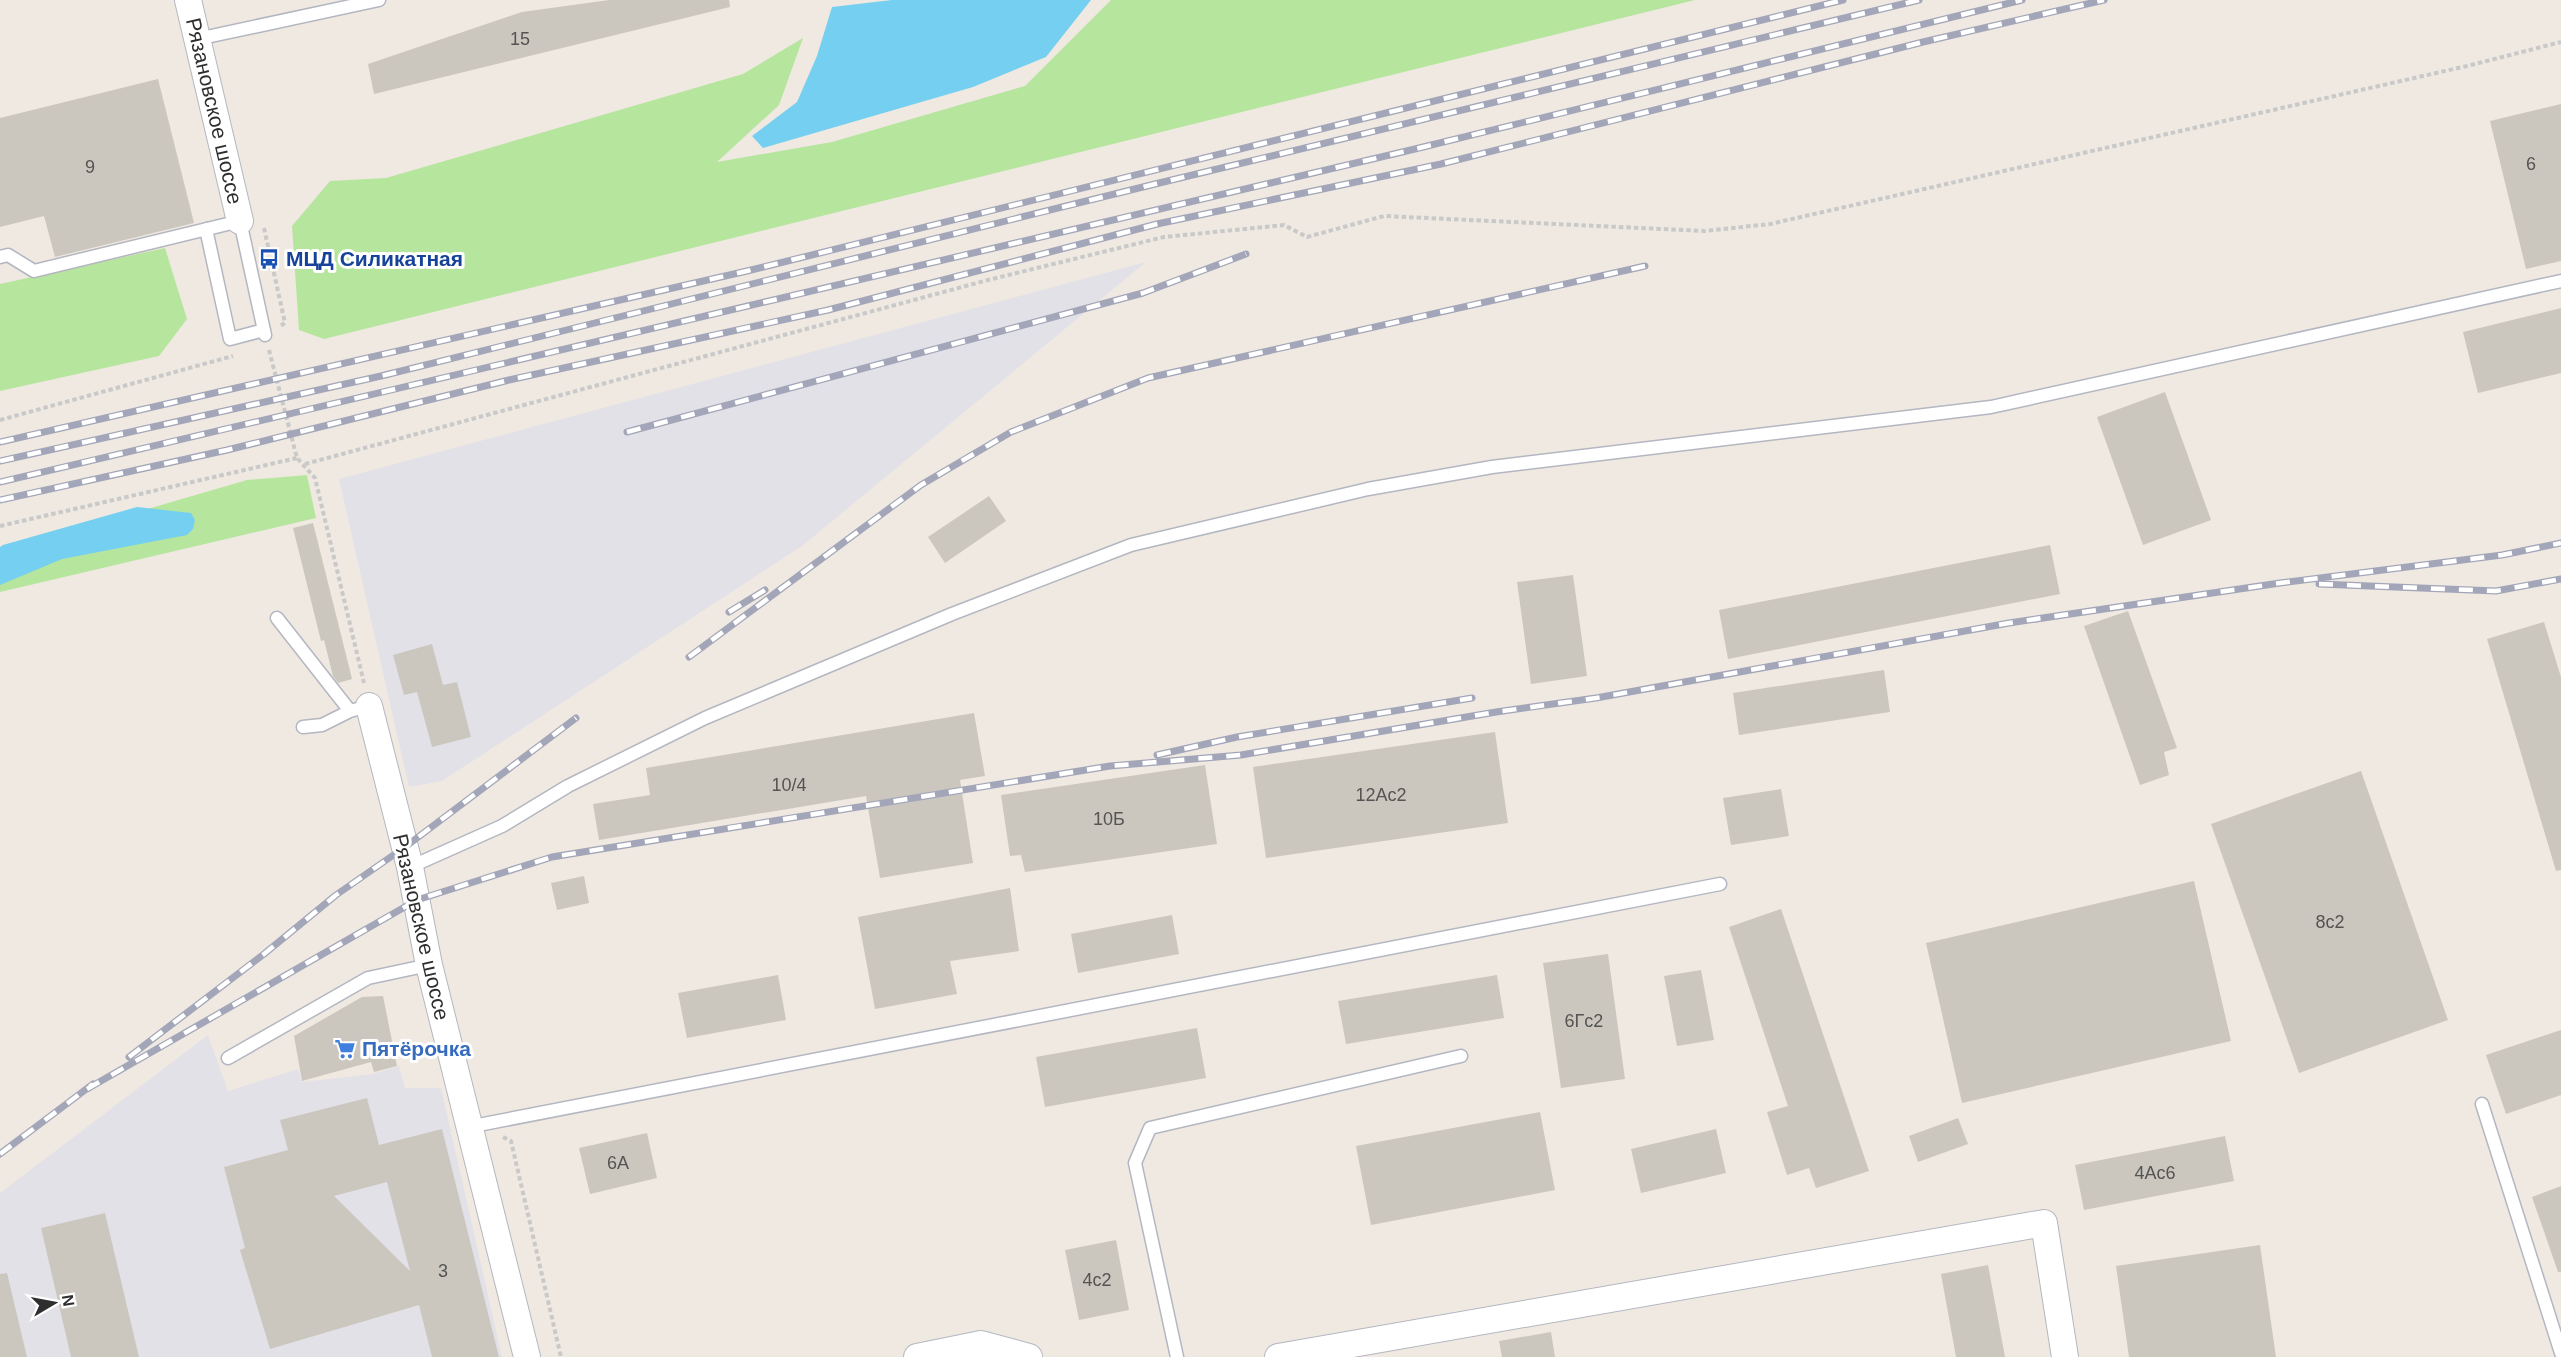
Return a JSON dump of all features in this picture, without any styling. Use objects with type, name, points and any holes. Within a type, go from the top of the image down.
[{"type":"street","name":"Рязановское шоссе","points":[[188,0],[240,221]]},
{"type":"street","name":"Рязановское шоссе","points":[[360,709],[410,867],[429,965],[474,1125],[527,1357]]},
{"type":"street","points":[[1278,1357],[2044,1223],[2065,1357]]},
{"type":"street","points":[[917,1357],[981,1344],[1029,1357]]},
{"type":"lane","points":[[197,39],[379,0]]},
{"type":"lane","points":[[0,257],[8,255],[34,271],[206,229],[240,221],[264,332],[230,339],[206,229]]},
{"type":"lane","points":[[410,867],[502,826],[568,786],[705,718],[952,614],[1131,545],[1368,489],[1492,467],[1991,407],[2561,281]]},
{"type":"lane","points":[[277,618],[360,709],[322,725],[303,727]]},
{"type":"lane","points":[[474,1125],[1720,884]]},
{"type":"lane","points":[[228,1058],[368,978],[429,965]]},
{"type":"lane","points":[[1177,1357],[1135,1163],[1150,1128],[1461,1056]]},
{"type":"lane","points":[[2482,1104],[2561,1353]]},
{"type":"path","points":[[305,464],[988,280],[1164,237],[1284,225],[1307,237],[1384,216],[1705,231],[1770,224],[2467,66],[2561,42]]},
{"type":"path","points":[[0,420],[230,358],[264,332],[297,458],[305,464],[315,478],[360,709]]},
{"type":"path","points":[[0,526],[297,458]]},
{"type":"path","points":[[474,1125],[511,1141],[561,1357]]},
{"type":"shaded area","points":[[1146,262],[802,546],[442,781],[409,787],[339,479]]},
{"type":"shaded area","points":[[208,1035],[228,1091],[298,1069],[302,1082],[373,1074],[399,1066],[405,1088],[441,1088],[502,1357],[0,1357],[0,1193]]},
{"type":"green space","points":[[1111,0],[1695,0],[324,339],[299,330],[292,226],[330,181],[386,178],[743,74],[803,38],[779,105],[717,162],[832,142],[1025,86]]},
{"type":"green space","points":[[165,248],[187,319],[159,356],[0,391],[0,284]]},
{"type":"green space","points":[[307,475],[316,518],[0,592],[0,552],[247,480]]},
{"type":"water","points":[[892,0],[1091,0],[1046,57],[973,87],[763,148],[752,136],[797,102],[817,56],[832,7]]},
{"type":"water","points":[[137,507],[191,513],[195,520],[193,529],[187,535],[62,559],[0,585],[0,547],[3,545]]},
{"type":"building","points":[[609,0],[729,0],[730,7],[374,94],[368,64],[522,12]]},
{"type":"building","points":[[158,79],[194,223],[55,257],[44,216],[0,227],[0,118]]},
{"type":"building","points":[[2561,104],[2561,261],[2526,269],[2490,121]]},
{"type":"building","points":[[2561,308],[2561,373],[2478,393],[2463,332]]},
{"type":"building","points":[[2165,392],[2211,520],[2143,545],[2097,417]]},
{"type":"building","points":[[989,496],[1006,521],[945,563],[928,537]]},
{"type":"building","points":[[313,523],[352,679],[338,683],[333,676],[324,640],[321,641],[293,528]]},
{"type":"building","points":[[2050,545],[2060,594],[1728,659],[1719,610]]},
{"type":"building","points":[[1573,575],[1587,676],[1531,684],[1517,582]]},
{"type":"building","points":[[2128,611],[2177,748],[2164,752],[2169,775],[2140,785],[2084,626]]},
{"type":"building","points":[[2544,622],[2561,677],[2561,870],[2556,871],[2487,639]]},
{"type":"building","points":[[432,644],[443,685],[457,682],[471,737],[432,747],[417,692],[404,695],[393,655]]},
{"type":"building","points":[[1884,670],[1890,712],[1739,735],[1733,693]]},
{"type":"building","points":[[974,713],[985,776],[960,780],[973,863],[880,878],[866,796],[599,840],[593,804],[650,795],[646,768]]},
{"type":"building","points":[[1495,732],[1508,823],[1266,858],[1253,767]]},
{"type":"building","points":[[1205,765],[1217,844],[1025,872],[1021,855],[1010,856],[1001,795]]},
{"type":"building","points":[[2361,771],[2448,1020],[2299,1073],[2211,824]]},
{"type":"building","points":[[1781,789],[1789,836],[1731,845],[1723,798]]},
{"type":"building","points":[[584,876],[589,903],[557,910],[551,883]]},
{"type":"building","points":[[2194,881],[2231,1041],[1962,1103],[1926,943]]},
{"type":"building","points":[[1010,888],[1019,951],[950,961],[957,994],[875,1009],[858,917]]},
{"type":"building","points":[[1781,909],[1869,1171],[1816,1188],[1809,1168],[1787,1175],[1767,1112],[1788,1106],[1729,927]]},
{"type":"building","points":[[1172,915],[1179,954],[1078,973],[1071,934]]},
{"type":"building","points":[[1608,954],[1625,1079],[1561,1088],[1543,963]]},
{"type":"building","points":[[1701,970],[1714,1040],[1677,1046],[1664,976]]},
{"type":"building","points":[[778,975],[786,1020],[687,1038],[678,993]]},
{"type":"building","points":[[1497,975],[1504,1018],[1346,1044],[1338,1001]]},
{"type":"building","name":"Пятёрочка","points":[[383,996],[397,1066],[374,1072],[371,1062],[302,1081],[294,1036],[362,997]]},
{"type":"building","points":[[1197,1028],[1206,1078],[1045,1107],[1036,1057]]},
{"type":"building","points":[[2561,1030],[2561,1095],[2506,1114],[2486,1055]]},
{"type":"building","points":[[367,1098],[379,1145],[442,1129],[499,1357],[432,1357],[419,1305],[270,1349],[240,1250],[245,1248],[224,1167],[288,1150],[280,1120]],"holes":[[[387,1182],[410,1271],[334,1196]]]},
{"type":"building","points":[[1540,1112],[1555,1190],[1371,1225],[1356,1146]]},
{"type":"building","points":[[1958,1118],[1968,1144],[1918,1162],[1909,1136]]},
{"type":"building","points":[[1716,1129],[1726,1173],[1641,1193],[1631,1149]]},
{"type":"building","points":[[647,1133],[657,1178],[590,1194],[579,1148]]},
{"type":"building","points":[[2225,1136],[2234,1181],[2084,1210],[2075,1165]]},
{"type":"building","points":[[2561,1186],[2561,1272],[2558,1272],[2532,1197]]},
{"type":"building","points":[[105,1213],[139,1357],[71,1357],[41,1228]]},
{"type":"building","points":[[1116,1240],[1129,1310],[1079,1320],[1065,1250]]},
{"type":"building","points":[[2260,1245],[2276,1357],[2129,1357],[2116,1266]]},
{"type":"building","points":[[1988,1265],[2005,1357],[1956,1357],[1941,1274]]},
{"type":"building","points":[[7,1273],[27,1357],[0,1357],[0,1274]]},
{"type":"building","points":[[1551,1332],[1555,1357],[1502,1357],[1499,1341]]},
{"type":"railway","points":[[0,442],[747,271],[1843,0]]},
{"type":"railway","points":[[0,461],[381,376],[1155,184],[1919,0]]},
{"type":"railway","points":[[0,482],[1415,149],[2022,0]]},
{"type":"railway","points":[[0,500],[227,450],[509,380],[828,310],[1157,224],[1441,164],[1923,42],[2104,0]]},
{"type":"railway","points":[[627,432],[1143,293],[1246,254]]},
{"type":"railway","points":[[689,657],[921,485],[1011,432],[1148,378],[1645,266]]},
{"type":"railway","points":[[87,1089],[417,900],[552,857],[1110,766],[1241,755],[1496,712],[1596,698],[2009,623],[2280,583],[2502,555],[2561,543]]},
{"type":"railway","points":[[2319,584],[2496,591],[2561,579]]},
{"type":"railway","points":[[729,612],[765,590]]},
{"type":"railway","points":[[1157,755],[1237,737],[1472,698]]},
{"type":"railway","points":[[129,1057],[264,954],[336,895],[405,847],[576,718]]},
{"type":"railway","points":[[0,1154],[93,1084]]},
{"type":"place","name":"МЦД Силикатная","points":[[269,259]]},
{"type":"place","name":"Пятёрочка","points":[[345,1049]]}]
